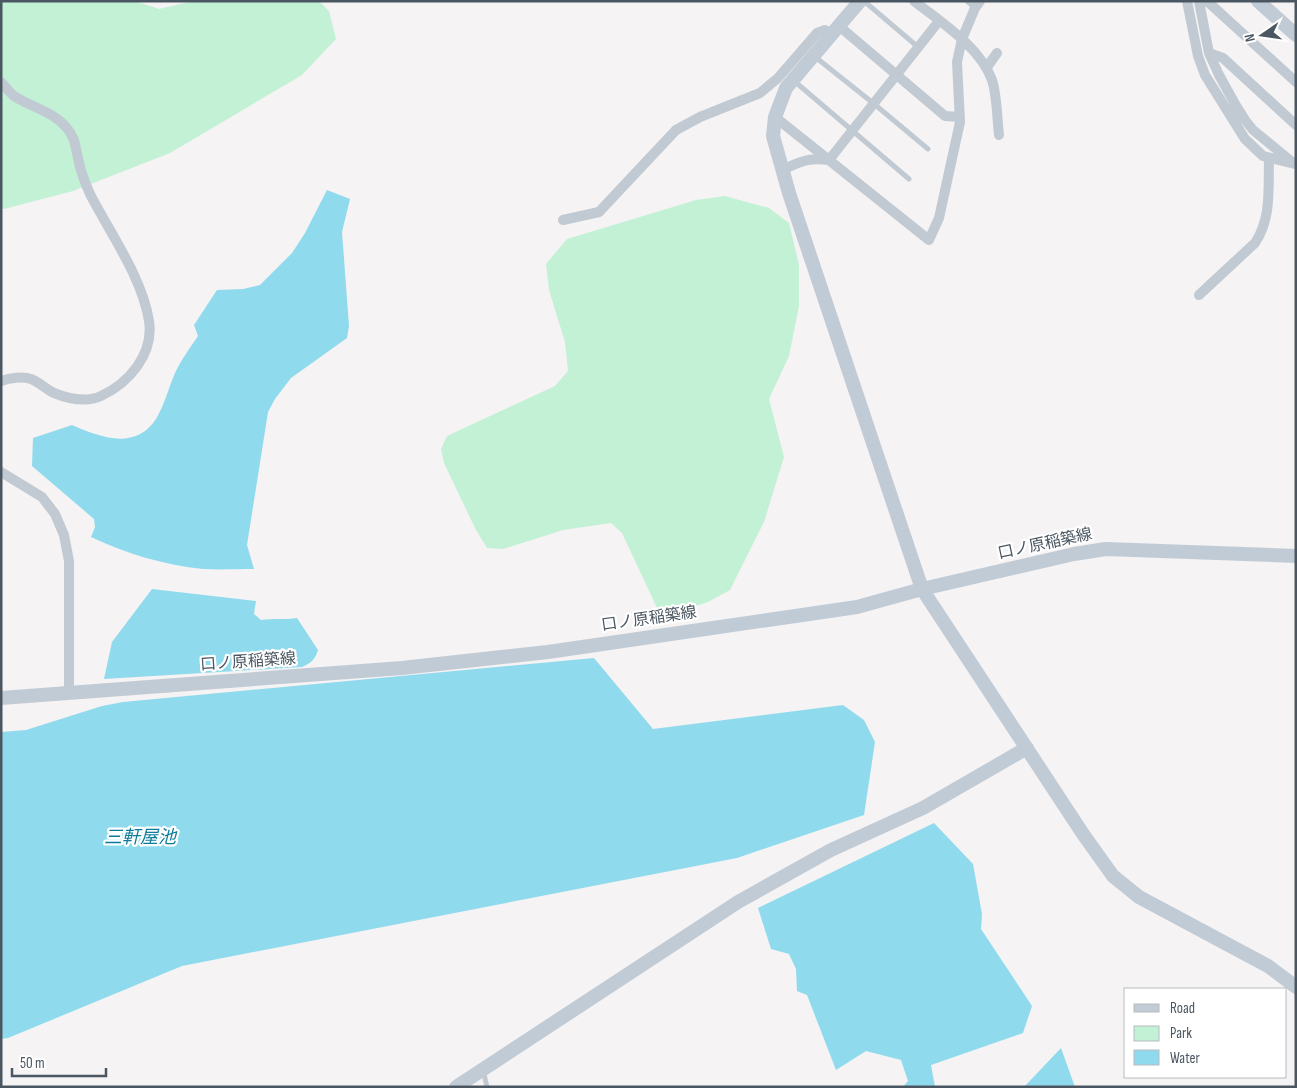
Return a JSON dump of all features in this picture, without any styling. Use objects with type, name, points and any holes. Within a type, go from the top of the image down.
[{"type":"street","points":[[860,1],[786,88],[775,117],[773,136],[782,170],[922,589],[1113,876],[1139,897],[1268,966],[1296,987]]},
{"type":"street","points":[[914,1],[962,39],[987,67],[993,83],[999,134]]},
{"type":"street","points":[[1187,1],[1198,56],[1205,75],[1245,139],[1257,151],[1268,158],[1295,164]]},
{"type":"street","points":[[1199,1],[1209,53],[1218,75],[1253,130],[1295,164]]},
{"type":"street","points":[[1207,1],[1296,82]]},
{"type":"street","points":[[1258,1],[1296,35]]},
{"type":"street","points":[[775,117],[929,240],[939,218],[960,117],[957,62],[962,39],[974,3]]},
{"type":"street","points":[[829,160],[939,21]]},
{"type":"street","points":[[563,220],[599,212],[676,130],[700,117],[760,92],[778,78],[817,33],[825,30],[836,30],[896,74],[946,116],[960,117]]},
{"type":"street","points":[[987,67],[997,53]]},
{"type":"street","points":[[1209,53],[1223,58],[1296,125]]},
{"type":"street","points":[[1,82],[13,95],[51,113],[76,140],[78,159],[89,192],[127,260],[149,322],[144,355],[132,374],[117,387],[100,397],[79,401],[54,392],[30,378],[9,378],[1,381]]},
{"type":"street","points":[[1199,295],[1255,243],[1260,236],[1267,214],[1268,158]]},
{"type":"street","points":[[782,170],[807,159],[829,160]]},
{"type":"street","points":[[1,472],[42,497],[55,514],[64,535],[68,560],[69,693]]},
{"type":"street","name":"口ノ原稲築線","points":[[1,698],[402,668],[548,652],[857,607],[922,589],[1074,554],[1106,549],[1296,556]]},
{"type":"street","points":[[456,1087],[738,902],[831,850],[923,808],[1027,748]]},
{"type":"lane","points":[[864,1],[918,47]]},
{"type":"lane","points":[[814,56],[928,149]]},
{"type":"lane","points":[[793,80],[909,179]]},
{"type":"lane","points":[[483,1069],[487,1087]]},
{"type":"green space","points":[[1,1],[135,1],[159,9],[193,1],[319,1],[329,11],[336,39],[302,75],[170,153],[73,191],[4,209],[1,208]]},
{"type":"green space","points":[[725,196],[769,208],[789,223],[799,265],[799,306],[789,356],[769,399],[784,457],[764,522],[730,590],[708,602],[684,610],[658,610],[622,533],[611,523],[563,530],[503,549],[487,548],[475,528],[444,463],[441,449],[447,436],[555,386],[568,371],[565,342],[549,290],[546,264],[567,239],[696,200]]},
{"type":"water","points":[[327,190],[350,199],[342,232],[349,326],[347,338],[291,378],[268,412],[247,545],[254,569],[203,569],[174,565],[132,554],[91,537],[95,527],[94,519],[32,466],[33,438],[72,425],[94,434],[117,438],[128,438],[148,429],[159,414],[177,368],[198,336],[194,325],[217,290],[243,289],[260,285],[292,253],[305,233]]},
{"type":"water","points":[[152,589],[256,601],[254,614],[261,620],[297,618],[318,650],[316,656],[302,667],[104,679],[112,642]]},
{"type":"water","name":"三軒屋池","points":[[594,658],[653,729],[843,705],[864,720],[875,742],[864,815],[737,858],[182,966],[8,1038],[1,1039],[1,732],[26,730],[102,706],[123,702]]},
{"type":"water","points":[[934,823],[973,864],[982,914],[981,929],[1032,1006],[1023,1033],[931,1065],[935,1087],[903,1087],[908,1081],[901,1060],[866,1051],[836,1070],[807,995],[797,991],[796,969],[789,954],[771,949],[758,908]]},
{"type":"water","points":[[1061,1048],[1075,1087],[1024,1087]]}]
